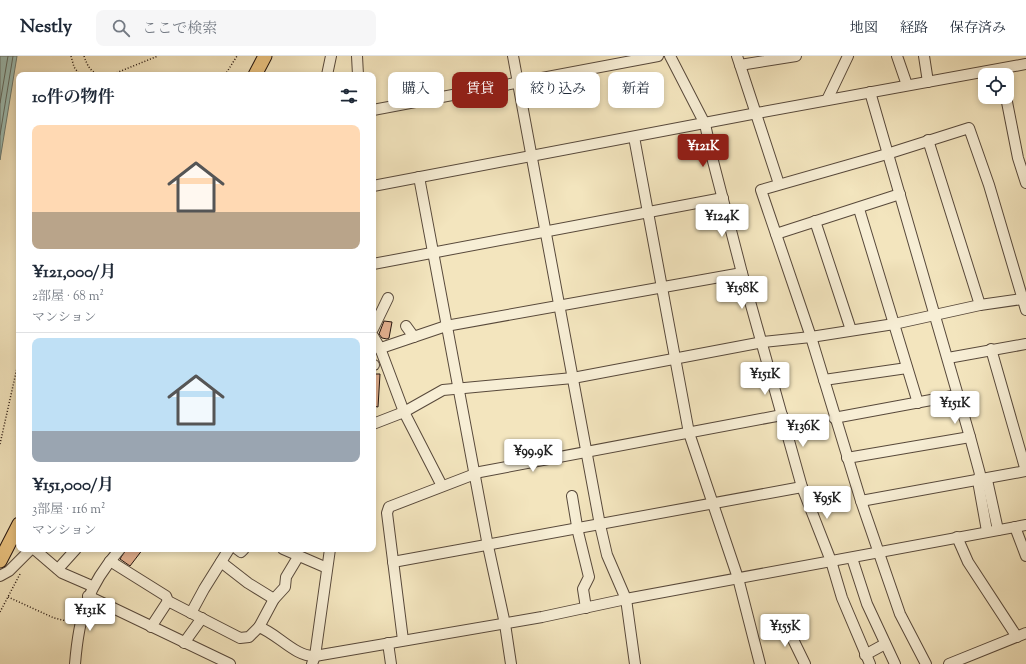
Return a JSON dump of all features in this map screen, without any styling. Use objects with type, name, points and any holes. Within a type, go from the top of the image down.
[{"type":"main road","points":[[257,72],[265,56]]},
{"type":"main road","points":[[0,561],[16,530]]},
{"type":"street","points":[[328,72],[331,56]]},
{"type":"street","points":[[358,56],[358,72]]},
{"type":"street","points":[[513,56],[516,72]]},
{"type":"street","points":[[572,72],[658,56]]},
{"type":"street","points":[[670,56],[705,124],[742,273],[763,342],[802,487],[831,561],[842,598],[870,664]]},
{"type":"street","points":[[779,184],[739,61],[796,56]]},
{"type":"street","points":[[827,100],[848,56]]},
{"type":"street","points":[[897,56],[907,85]]},
{"type":"street","points":[[924,56],[928,82]]},
{"type":"street","points":[[1014,68],[1026,64]]},
{"type":"street","points":[[376,185],[907,85],[978,75]]},
{"type":"street","points":[[376,109],[516,82]]},
{"type":"street","points":[[870,92],[948,358],[980,474],[998,530]]},
{"type":"street","points":[[1008,104],[1022,158],[1026,183]]},
{"type":"street","points":[[523,108],[600,525],[607,555],[626,599],[635,664]]},
{"type":"street","points":[[926,664],[900,614],[860,501],[834,418],[812,337],[761,190],[888,154],[969,128],[989,185],[1026,310]]},
{"type":"street","points":[[634,137],[688,433],[714,504],[738,578],[760,664]]},
{"type":"street","points":[[928,140],[980,305]]},
{"type":"street","points":[[419,177],[474,474],[505,624],[511,664]]},
{"type":"street","points":[[776,234],[859,209],[900,194]]},
{"type":"street","points":[[376,263],[546,232],[648,211],[724,198]]},
{"type":"street","points":[[859,209],[918,403]]},
{"type":"street","points":[[815,221],[851,330]]},
{"type":"street","points":[[442,486],[404,412],[376,348],[446,326],[660,286],[742,273]]},
{"type":"street","points":[[376,323],[388,298]]},
{"type":"street","points":[[376,423],[404,412],[443,390],[574,378],[763,342],[812,337],[894,324],[980,305],[1022,298]]},
{"type":"street","points":[[406,326],[414,337]]},
{"type":"street","points":[[948,358],[991,349],[1026,344]]},
{"type":"street","points":[[860,501],[1026,471],[991,349]]},
{"type":"street","points":[[824,380],[907,368]]},
{"type":"street","points":[[834,418],[958,395]]},
{"type":"street","points":[[403,640],[393,562],[384,531],[389,507],[474,474],[782,414]]},
{"type":"street","points":[[847,458],[970,437]]},
{"type":"street","points":[[982,480],[987,532]]},
{"type":"street","points":[[393,562],[488,546],[714,504],[715,502],[802,487]]},
{"type":"street","points":[[572,496],[589,577],[583,589],[586,608]]},
{"type":"street","points":[[313,660],[403,640],[505,624],[626,599],[1026,525]]},
{"type":"street","points":[[1015,527],[1026,556]]},
{"type":"street","points":[[949,664],[1021,635],[968,562],[957,537]]},
{"type":"street","points":[[0,576],[9,571],[28,552]]},
{"type":"street","points":[[38,552],[58,569],[74,579],[92,586]]},
{"type":"street","points":[[58,569],[73,552]]},
{"type":"street","points":[[75,664],[80,625],[88,596],[92,586],[118,552]]},
{"type":"street","points":[[191,613],[227,552]]},
{"type":"street","points":[[289,552],[327,568]]},
{"type":"street","points":[[313,660],[330,552]]},
{"type":"street","points":[[110,561],[166,596],[168,601],[243,638],[249,638],[259,627],[274,599],[285,587],[286,577],[298,557]]},
{"type":"street","points":[[852,558],[867,604],[895,664]]},
{"type":"street","points":[[221,562],[248,583],[274,599]]},
{"type":"street","points":[[88,596],[184,644],[230,664]]},
{"type":"street","points":[[151,627],[168,601]]},
{"type":"street","points":[[184,644],[202,618]]},
{"type":"street","points":[[785,623],[805,664]]},
{"type":"street","points":[[259,627],[292,648],[310,656],[313,660]]},
{"type":"street","points":[[388,643],[391,664]]},
{"type":"street","points":[[865,654],[885,644]]},
{"type":"path","points":[[71,56],[74,67],[78,72]]},
{"type":"path","points":[[84,56],[87,65],[92,72]]},
{"type":"path","points":[[118,72],[158,56]]},
{"type":"path","points":[[226,72],[237,56]]},
{"type":"path","points":[[0,444],[16,372]]},
{"type":"path","points":[[0,612],[22,570]]},
{"type":"path","points":[[8,597],[54,618],[80,625]]},
{"type":"water","points":[[0,56],[17,56],[0,160]]},
{"type":"building","points":[[384,321],[392,322],[389,338],[387,339],[382,338],[379,334]]},
{"type":"building","points":[[376,374],[380,374],[378,407],[376,407]]},
{"type":"building","points":[[124,552],[141,552],[130,566],[120,559]]}]
